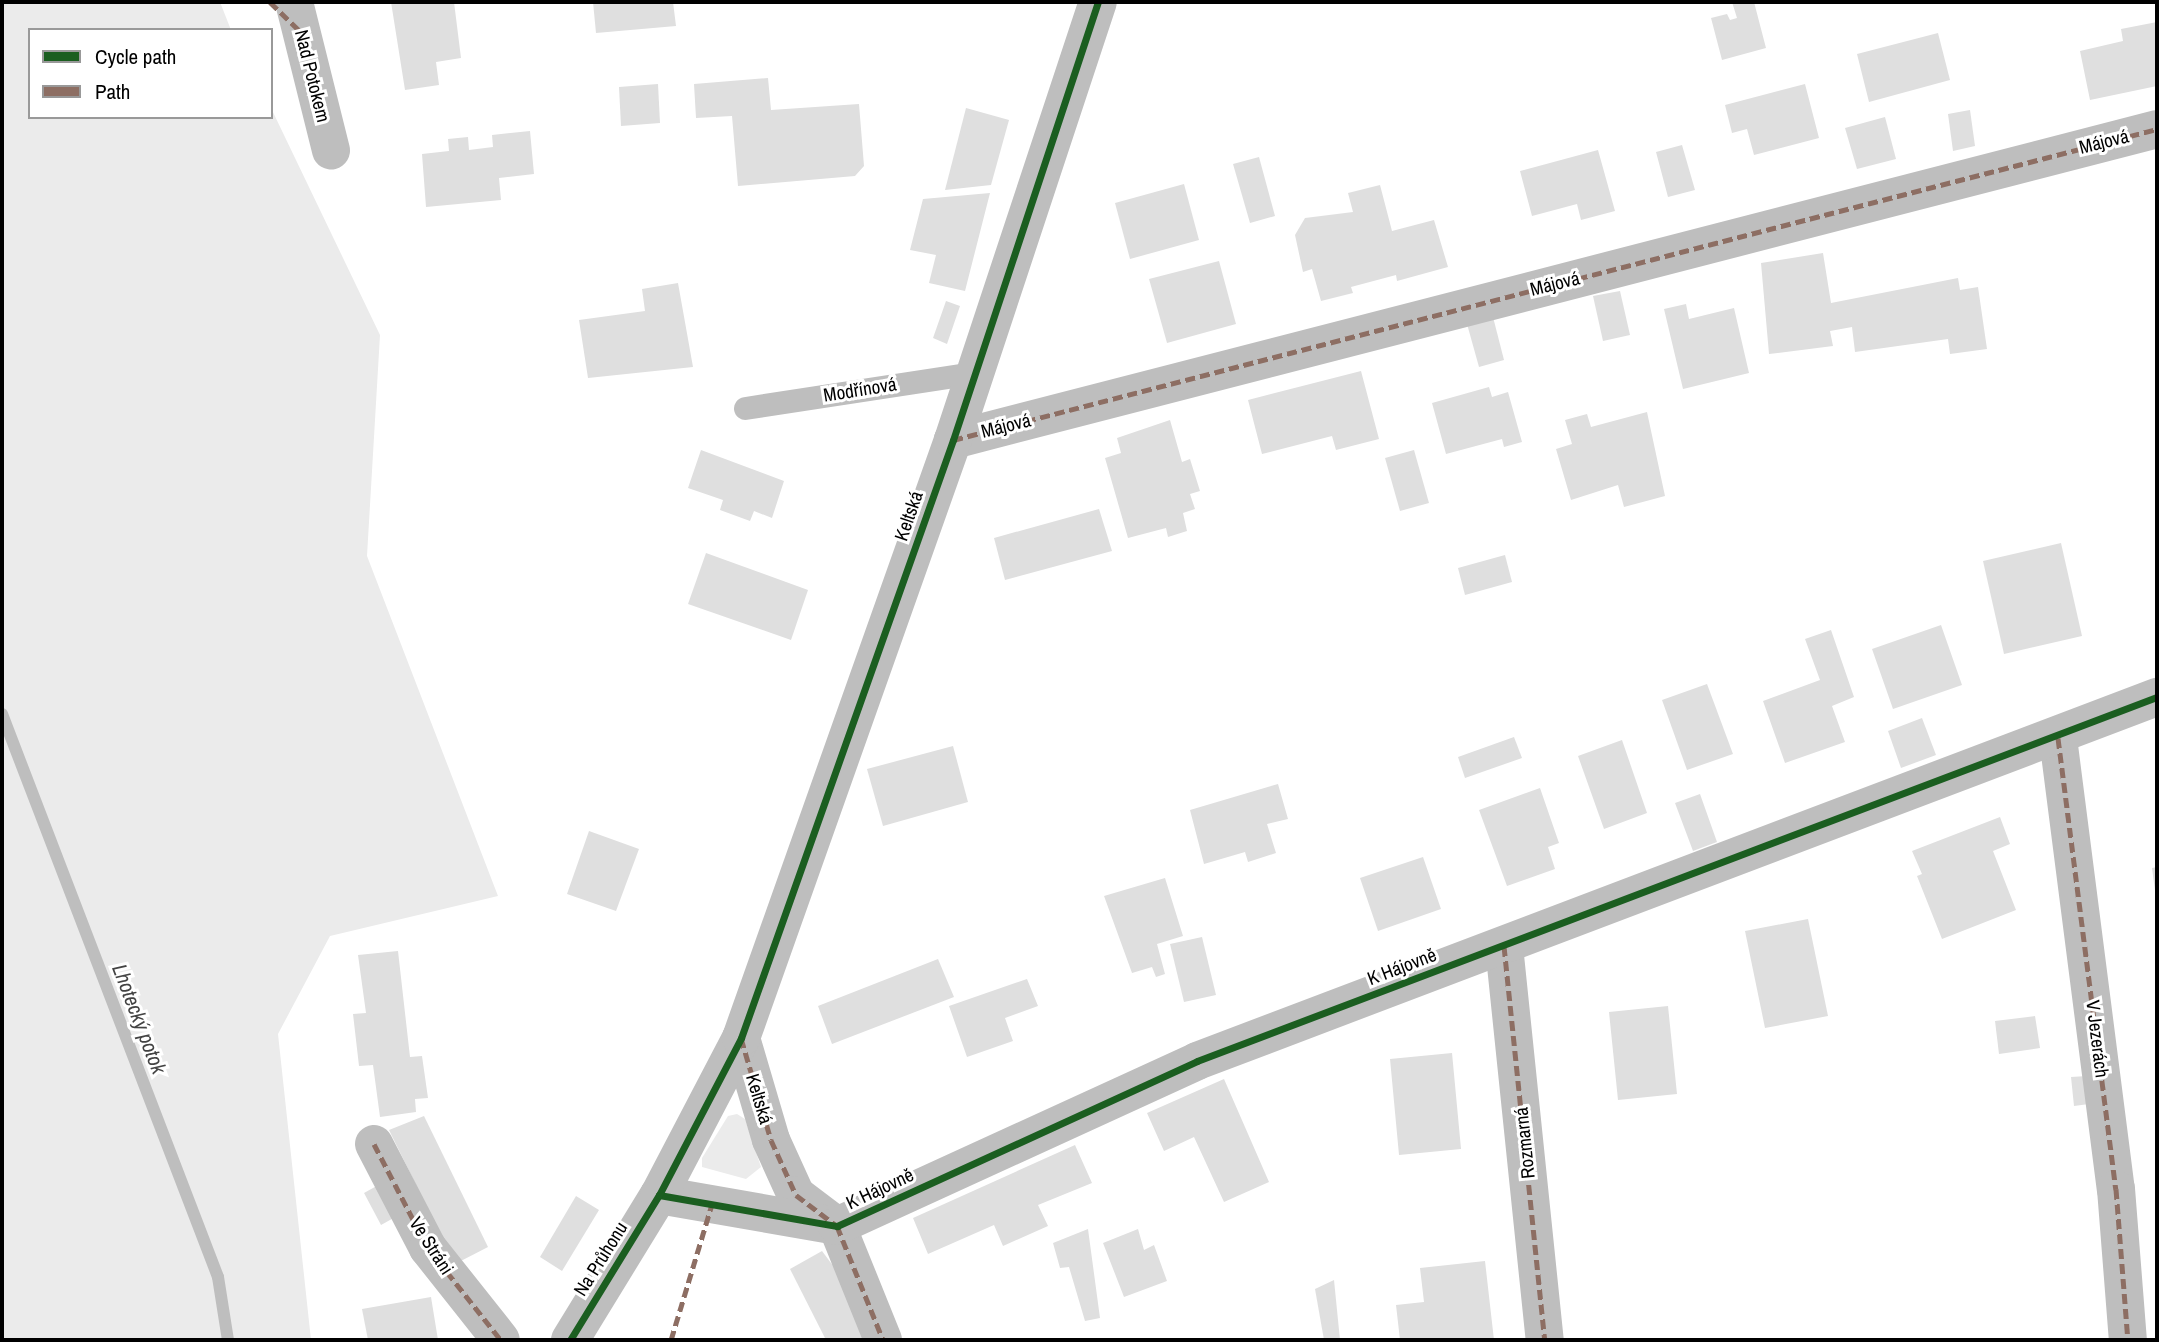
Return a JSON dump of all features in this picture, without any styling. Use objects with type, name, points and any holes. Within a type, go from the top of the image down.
[{"type":"street","name":"Nad Potokem","points":[[293,2],[331,150]]},
{"type":"street","name":"Keltská","points":[[837,1226],[796,1195],[771,1140],[741,1038],[953,440],[1098,2]]},
{"type":"street","name":"Májová","points":[[953,440],[2157,129]]},
{"type":"street","name":"K Hájovně","points":[[659,1195],[837,1226],[1197,1061],[2058,738],[2157,697]]},
{"type":"street","name":"V Jezerách","points":[[2058,738],[2116,1189],[2128,1340]]},
{"type":"street","name":"Rozmarná","points":[[1504,946],[1545,1340]]},
{"type":"street","name":"Na Průhonu","points":[[570,1340],[659,1195],[741,1038]]},
{"type":"street","name":"Ve Stráni","points":[[374,1144],[428,1248],[501,1340]]},
{"type":"street","points":[[837,1226],[883,1340]]},
{"type":"lane","name":"Modřínová","points":[[745,408],[974,373]]},
{"type":"shaded area","points":[[2,2],[220,2],[230,28],[28,28],[28,119],[273,119],[273,112],[380,335],[367,556],[498,896],[330,936],[278,1034],[311,1340],[2,1340]]},
{"type":"shaded area","points":[[737,1114],[745,1119],[761,1167],[746,1179],[702,1167],[702,1158],[728,1116]]},
{"type":"building","points":[[391,2],[454,2],[461,58],[436,62],[439,85],[405,90]]},
{"type":"building","points":[[593,2],[673,2],[676,26],[596,33]]},
{"type":"building","points":[[1732,2],[1754,2],[1766,48],[1722,60],[1711,18],[1727,14],[1730,20],[1737,18]]},
{"type":"building","points":[[2157,22],[2157,86],[2090,100],[2080,51],[2123,41],[2121,29]]},
{"type":"building","points":[[1938,33],[1950,80],[1869,102],[1857,54]]},
{"type":"building","points":[[768,78],[771,110],[859,104],[864,166],[855,176],[738,186],[732,116],[696,118],[694,84]]},
{"type":"building","points":[[658,84],[660,123],[621,126],[619,87]]},
{"type":"building","points":[[1805,84],[1819,138],[1754,155],[1747,129],[1732,133],[1725,105]]},
{"type":"building","points":[[966,108],[1009,120],[991,185],[945,190]]},
{"type":"building","points":[[1970,110],[1975,146],[1953,151],[1948,114]]},
{"type":"building","points":[[1885,117],[1896,159],[1857,169],[1845,128]]},
{"type":"building","points":[[530,131],[534,174],[499,178],[501,200],[426,207],[422,154],[449,151],[448,139],[468,137],[469,150],[493,147],[492,135]]},
{"type":"building","points":[[1682,145],[1695,190],[1668,197],[1656,152]]},
{"type":"building","points":[[1598,150],[1615,211],[1581,220],[1577,204],[1532,216],[1520,171]]},
{"type":"building","points":[[1259,157],[1275,216],[1250,223],[1233,164]]},
{"type":"building","points":[[1184,184],[1199,240],[1130,259],[1115,203]]},
{"type":"building","points":[[1380,185],[1392,231],[1434,220],[1448,267],[1397,281],[1396,275],[1351,287],[1353,293],[1321,301],[1312,269],[1303,272],[1295,235],[1305,218],[1353,212],[1348,193]]},
{"type":"building","points":[[990,193],[965,291],[929,283],[936,255],[910,250],[923,199]]},
{"type":"building","points":[[1823,253],[1831,303],[1958,278],[1960,290],[1978,287],[1987,349],[1950,354],[1948,339],[1855,352],[1852,327],[1830,331],[1833,346],[1769,354],[1761,263]]},
{"type":"building","points":[[1219,261],[1236,324],[1167,343],[1149,279]]},
{"type":"building","points":[[678,283],[693,367],[588,378],[579,320],[645,311],[642,289]]},
{"type":"building","points":[[1620,291],[1630,335],[1603,341],[1593,296]]},
{"type":"building","points":[[946,301],[960,306],[947,344],[933,338]]},
{"type":"building","points":[[1686,304],[1689,319],[1734,308],[1749,373],[1683,389],[1664,309]]},
{"type":"building","points":[[1493,317],[1504,360],[1479,367],[1467,324]]},
{"type":"building","points":[[1361,371],[1379,439],[1336,450],[1332,436],[1262,454],[1248,400]]},
{"type":"building","points":[[1489,387],[1492,397],[1508,392],[1522,442],[1504,447],[1502,439],[1446,454],[1432,403]]},
{"type":"building","points":[[1647,412],[1665,496],[1624,507],[1618,485],[1571,500],[1556,449],[1572,444],[1565,420],[1587,414],[1591,427]]},
{"type":"building","points":[[1170,420],[1182,462],[1190,459],[1200,491],[1190,494],[1195,509],[1183,513],[1187,531],[1168,537],[1166,528],[1128,538],[1105,458],[1121,453],[1117,438]]},
{"type":"building","points":[[701,450],[784,481],[772,518],[754,511],[750,521],[720,510],[723,500],[688,488]]},
{"type":"building","points":[[1414,450],[1429,503],[1400,511],[1385,458]]},
{"type":"building","points":[[1099,509],[1112,551],[1005,580],[994,538]]},
{"type":"building","points":[[2061,543],[2082,636],[2004,654],[1983,561]]},
{"type":"building","points":[[706,553],[808,590],[791,640],[688,604]]},
{"type":"building","points":[[1505,555],[1512,582],[1465,595],[1458,568]]},
{"type":"building","points":[[1941,625],[1962,685],[1893,709],[1872,649]]},
{"type":"building","points":[[1831,630],[1854,697],[1832,706],[1845,742],[1785,763],[1763,701],[1820,680],[1805,639]]},
{"type":"building","points":[[1707,684],[1733,754],[1687,770],[1662,700]]},
{"type":"building","points":[[1922,718],[1936,755],[1901,768],[1888,731]]},
{"type":"building","points":[[1514,737],[1522,758],[1465,778],[1458,757]]},
{"type":"building","points":[[1622,740],[1647,813],[1604,829],[1578,756]]},
{"type":"building","points":[[953,746],[968,802],[883,826],[867,769]]},
{"type":"building","points":[[1278,784],[1288,819],[1267,824],[1276,853],[1248,862],[1245,852],[1204,864],[1190,810]]},
{"type":"building","points":[[1540,788],[1559,843],[1548,847],[1555,869],[1507,886],[1479,810]]},
{"type":"building","points":[[1700,794],[1717,842],[1693,851],[1675,803]]},
{"type":"building","points":[[2000,817],[2010,844],[1993,851],[2016,910],[1942,939],[1917,876],[1922,874],[1912,851]]},
{"type":"building","points":[[589,831],[639,849],[616,911],[567,894]]},
{"type":"building","points":[[1423,857],[1441,909],[1378,931],[1360,878]]},
{"type":"building","points":[[2157,867],[2157,898],[2156,898],[2152,868]]},
{"type":"building","points":[[1165,878],[1183,936],[1157,944],[1165,974],[1156,977],[1152,967],[1132,973],[1104,896]]},
{"type":"building","points":[[1808,919],[1828,1016],[1765,1028],[1745,931]]},
{"type":"building","points":[[1202,937],[1216,995],[1184,1002],[1170,944]]},
{"type":"building","points":[[398,951],[410,1057],[422,1056],[428,1098],[415,1099],[416,1112],[380,1117],[373,1065],[359,1066],[353,1014],[366,1013],[358,955]]},
{"type":"building","points":[[938,959],[954,997],[832,1044],[818,1006]]},
{"type":"building","points":[[1027,979],[1038,1006],[1005,1018],[1013,1041],[967,1057],[949,1006]]},
{"type":"building","points":[[1668,1006],[1677,1094],[1618,1100],[1609,1012]]},
{"type":"building","points":[[2035,1016],[2040,1048],[1999,1054],[1995,1021]]},
{"type":"building","points":[[1452,1053],[1461,1149],[1399,1155],[1390,1059]]},
{"type":"building","points":[[2087,1076],[2089,1104],[2074,1106],[2071,1077]]},
{"type":"building","points":[[1224,1079],[1269,1182],[1224,1202],[1194,1137],[1164,1151],[1147,1113]]},
{"type":"building","points":[[424,1116],[488,1247],[455,1264],[389,1130]]},
{"type":"building","points":[[1075,1145],[1092,1183],[1038,1205],[1048,1226],[1003,1246],[994,1225],[928,1254],[913,1218]]},
{"type":"building","points":[[382,1183],[399,1215],[381,1225],[364,1193]]},
{"type":"building","points":[[576,1196],[599,1210],[562,1271],[540,1257]]},
{"type":"building","points":[[1088,1229],[1100,1318],[1085,1321],[1069,1267],[1060,1268],[1053,1243]]},
{"type":"building","points":[[1138,1229],[1144,1250],[1154,1245],[1167,1281],[1124,1297],[1103,1243]]},
{"type":"building","points":[[822,1251],[834,1267],[866,1340],[826,1340],[790,1269]]},
{"type":"building","points":[[1485,1261],[1494,1340],[1400,1340],[1396,1305],[1424,1302],[1420,1268]]},
{"type":"building","points":[[1334,1280],[1340,1340],[1324,1340],[1315,1289]]},
{"type":"building","points":[[431,1297],[438,1340],[368,1340],[362,1309]]},
{"type":"waterway","name":"Lhotecký potok","points":[[2,714],[218,1277],[228,1340]]},
{"type":"marked path","points":[[270,2],[301,32]]},
{"type":"marked path","points":[[953,440],[2157,129]]},
{"type":"marked path","points":[[2058,738],[2116,1189],[2128,1340]]},
{"type":"marked path","points":[[1504,946],[1545,1340]]},
{"type":"marked path","points":[[741,1038],[771,1140],[796,1195],[837,1226],[883,1340]]},
{"type":"marked path","points":[[374,1144],[428,1248],[501,1340]]},
{"type":"marked path","points":[[671,1340],[712,1204]]},
{"type":"cycle path","points":[[570,1340],[659,1195],[741,1038],[953,440],[1098,2]]},
{"type":"cycle path","points":[[659,1195],[837,1226],[1197,1061],[2157,697]]}]
